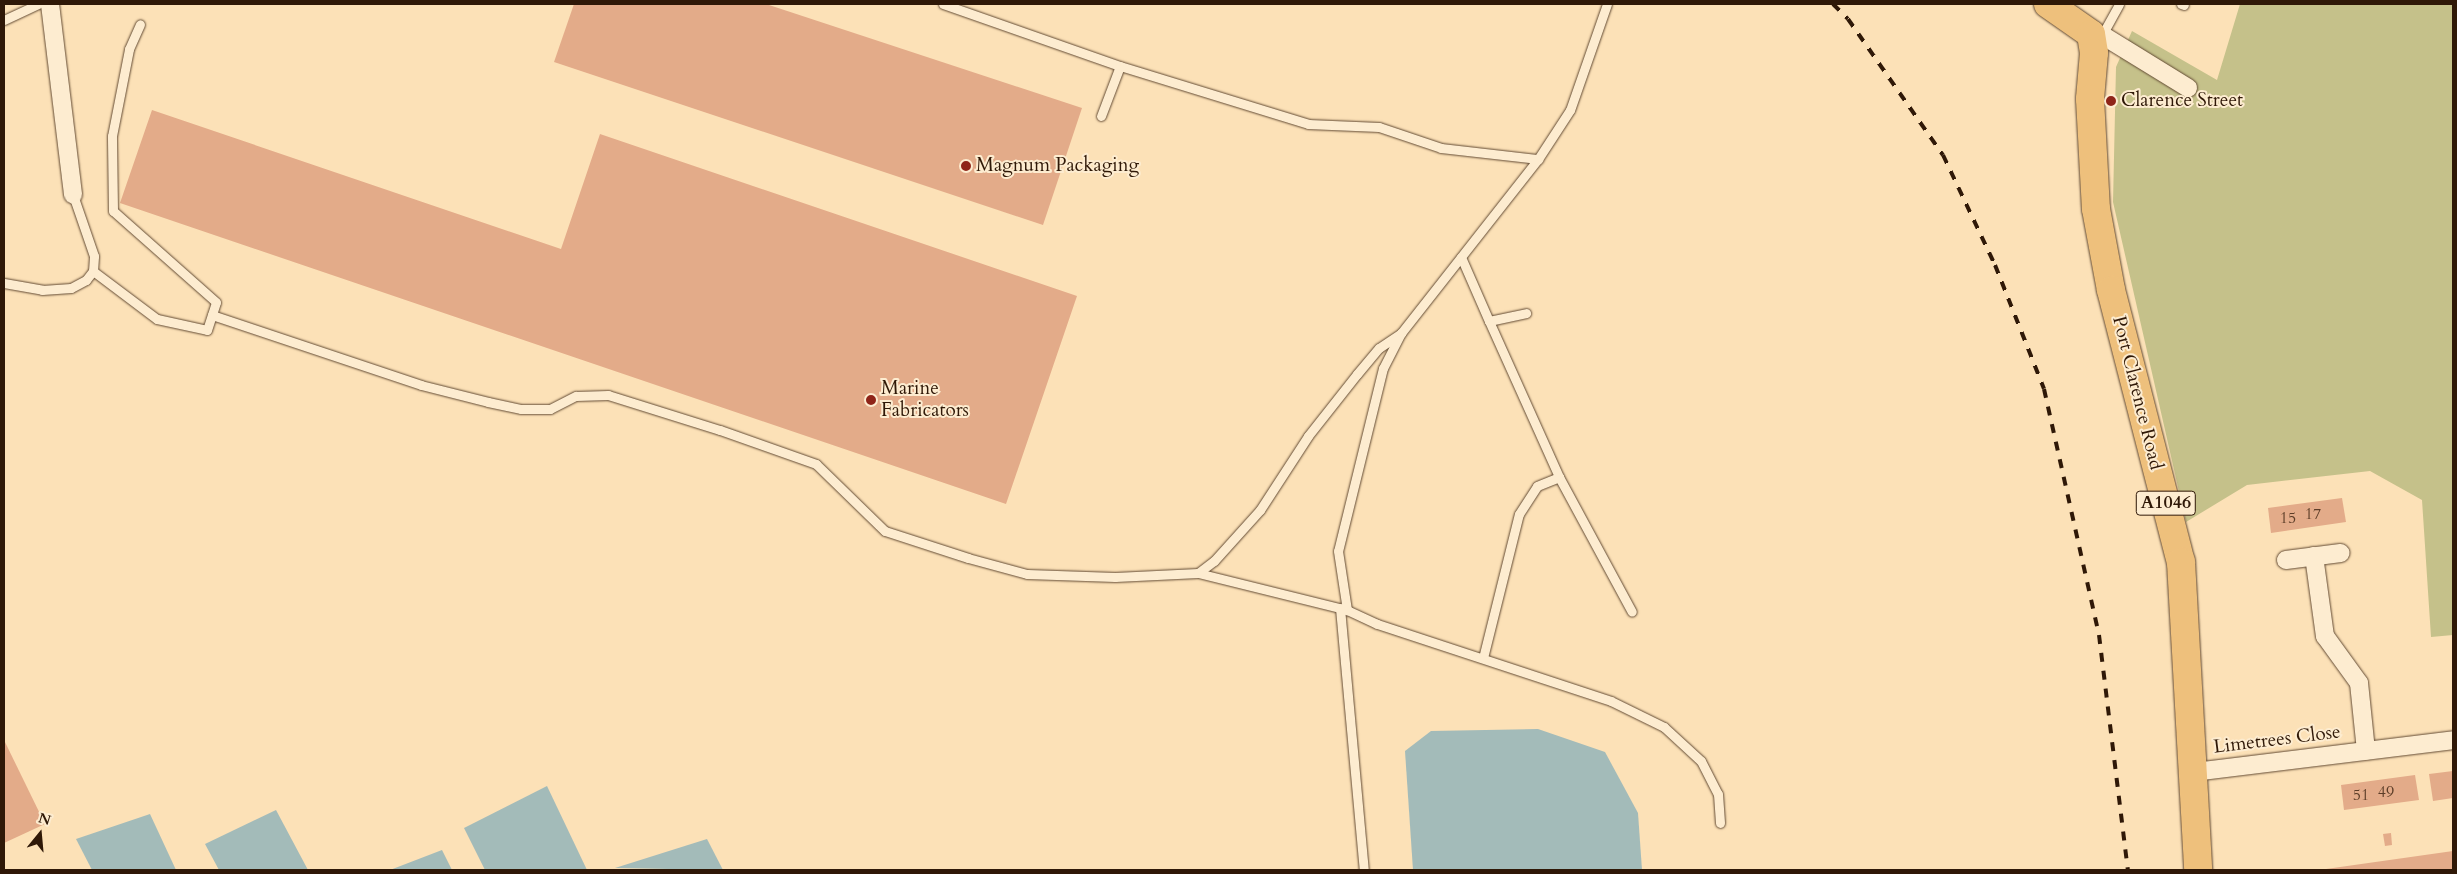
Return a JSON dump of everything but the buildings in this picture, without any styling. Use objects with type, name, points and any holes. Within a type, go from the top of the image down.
[{"type":"main road","points":[[2048,4],[2096,35]]},
{"type":"main road","name":"Port Clarence Road","points":[[2096,35],[2090,99],[2096,209],[2111,290],[2181,562],[2198,870]]},
{"type":"street","points":[[50,4],[73,195]]},
{"type":"street","points":[[2096,35],[2188,88]]},
{"type":"street","points":[[2286,560],[2341,553]]},
{"type":"street","name":"Limetrees Close","points":[[2314,556],[2325,636],[2359,683],[2366,751]]},
{"type":"street","name":"Limetrees Close","points":[[2194,772],[2453,740]]},
{"type":"lane","points":[[4,20],[38,4]]},
{"type":"lane","points":[[943,4],[1120,66],[1308,124],[1379,127],[1441,148],[1538,159]]},
{"type":"lane","points":[[1364,870],[1338,551],[1383,368],[1401,333],[1538,159],[1570,110],[1607,4]]},
{"type":"lane","points":[[2096,35],[2119,4]]},
{"type":"lane","points":[[93,271],[157,319],[207,330],[216,302],[113,210],[112,136],[128,49],[140,24]]},
{"type":"lane","points":[[1101,116],[1120,66]]},
{"type":"lane","points":[[4,283],[42,290],[71,288],[86,280],[93,271],[94,256],[73,195]]},
{"type":"lane","points":[[1461,257],[1559,477],[1632,612]]},
{"type":"lane","points":[[1489,321],[1526,313]]},
{"type":"lane","points":[[212,314],[420,384],[488,402],[521,409],[550,408],[576,396],[608,395],[720,430],[816,464],[885,531],[976,561],[1027,574],[1115,577],[1198,573],[1344,609],[1377,624],[1611,701],[1664,727],[1700,761],[1718,794],[1720,823]]},
{"type":"lane","points":[[1198,573],[1214,561],[1260,510],[1308,436],[1357,374],[1379,348],[1401,333]]},
{"type":"lane","points":[[1483,658],[1519,514],[1537,486],[1559,477]]},
{"type":"shaded area","points":[[2240,4],[2453,4],[2453,635],[2431,637],[2422,500],[2370,471],[2247,485],[2186,522],[2113,202],[2116,67],[2132,31],[2217,80]]},
{"type":"water","points":[[1538,729],[1605,752],[1638,813],[1642,870],[1413,870],[1405,751],[1431,731]]},
{"type":"water","points":[[547,786],[587,870],[485,870],[464,828]]},
{"type":"water","points":[[276,810],[308,870],[219,870],[205,844]]},
{"type":"water","points":[[150,814],[176,870],[92,870],[76,839]]},
{"type":"water","points":[[707,839],[723,870],[615,868]]},
{"type":"water","points":[[442,850],[452,870],[390,870]]},
{"type":"railway","points":[[1833,4],[1848,19],[1943,155],[1995,265],[2044,389],[2099,635],[2128,870]]},
{"type":"place","name":"Clarence Street","points":[[2111,101]]},
{"type":"place","name":"Magnum Packaging","points":[[966,166]]},
{"type":"place","name":"Marine Fabricators","points":[[871,400]]}]
